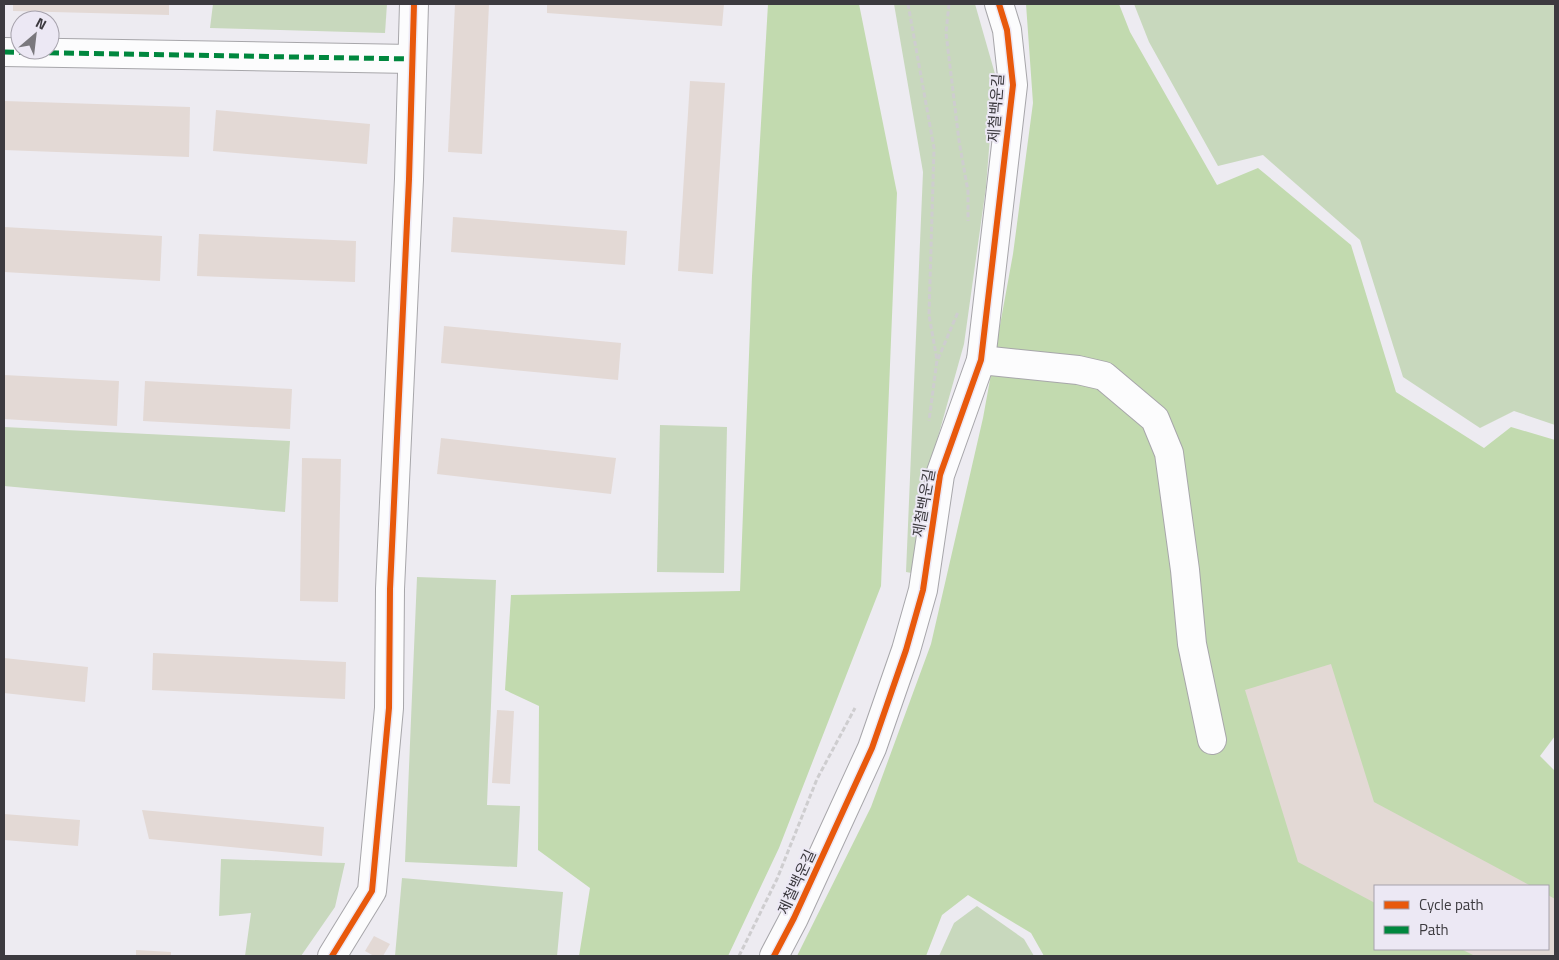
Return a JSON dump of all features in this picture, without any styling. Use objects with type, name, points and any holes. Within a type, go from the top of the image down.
[{"type":"street","points":[[332,956],[372,892],[388,717],[390,589],[410,179],[414,4]]},
{"type":"street","name":"제철백운길","points":[[774,956],[794,918],[872,748],[906,650],[923,590],[940,475],[981,360],[1013,85],[1007,30],[999,4]]},
{"type":"street","points":[[4,52],[412,59]]},
{"type":"street","points":[[981,360],[1078,370],[1104,376],[1155,419],[1169,453],[1185,570],[1192,644],[1212,740]]},
{"type":"path","points":[[908,4],[934,148],[929,314],[938,360]]},
{"type":"path","points":[[949,4],[946,34],[959,141],[968,191],[968,226]]},
{"type":"path","points":[[928,429],[938,360],[960,306]]},
{"type":"path","points":[[739,956],[776,879],[817,779],[859,700]]},
{"type":"green space","points":[[213,4],[387,4],[385,33],[210,28]]},
{"type":"green space","points":[[768,4],[859,4],[897,193],[881,586],[779,848],[728,956],[579,956],[590,888],[538,850],[539,706],[505,690],[511,595],[740,591],[752,276]]},
{"type":"green space","points":[[894,4],[975,4],[995,74],[986,187],[964,344],[931,462],[917,574],[906,572],[923,172]]},
{"type":"green space","points":[[1026,4],[1119,4],[1130,32],[1217,185],[1258,168],[1351,245],[1396,392],[1484,448],[1511,427],[1555,440],[1555,736],[1540,756],[1555,771],[1555,956],[1044,956],[1031,933],[968,895],[942,915],[926,956],[797,956],[871,807],[931,644],[983,418],[1013,254],[1033,103]]},
{"type":"green space","points":[[1134,4],[1555,4],[1555,425],[1514,411],[1480,428],[1403,377],[1360,240],[1263,155],[1218,166],[1149,42]]},
{"type":"green space","points":[[660,425],[727,427],[724,573],[657,572]]},
{"type":"green space","points":[[4,427],[290,441],[285,512],[4,486]]},
{"type":"green space","points":[[417,577],[496,580],[487,805],[520,806],[517,867],[405,862]]},
{"type":"green space","points":[[221,859],[345,863],[335,907],[301,956],[245,956],[251,913],[219,916]]},
{"type":"green space","points":[[402,878],[563,892],[557,956],[395,956]]},
{"type":"green space","points":[[977,906],[1024,939],[1034,956],[939,956],[954,923]]},
{"type":"building","points":[[13,4],[169,4],[169,15],[60,12],[60,10],[13,10]]},
{"type":"building","points":[[455,4],[489,4],[482,154],[448,152]]},
{"type":"building","points":[[547,4],[724,4],[722,26],[547,13]]},
{"type":"building","points":[[690,81],[725,83],[713,274],[678,271]]},
{"type":"building","points":[[4,101],[190,107],[189,157],[4,150]]},
{"type":"building","points":[[216,110],[370,124],[367,164],[213,151]]},
{"type":"building","points":[[453,217],[627,231],[625,265],[451,252]]},
{"type":"building","points":[[4,227],[162,236],[160,281],[4,272]]},
{"type":"building","points":[[199,234],[356,241],[355,282],[197,276]]},
{"type":"building","points":[[444,326],[621,343],[618,380],[441,363]]},
{"type":"building","points":[[4,375],[119,381],[117,426],[4,419]]},
{"type":"building","points":[[145,381],[292,389],[290,429],[143,421]]},
{"type":"building","points":[[441,438],[616,458],[611,494],[437,474]]},
{"type":"building","points":[[302,458],[341,459],[338,602],[300,601]]},
{"type":"building","points":[[153,653],[346,662],[345,699],[152,690]]},
{"type":"building","points":[[4,658],[88,667],[85,702],[4,693]]},
{"type":"building","points":[[1331,664],[1374,802],[1529,885],[1374,885],[1374,902],[1298,862],[1245,690]]},
{"type":"building","points":[[497,710],[514,711],[510,784],[492,783]]},
{"type":"building","points":[[142,810],[324,827],[322,856],[149,839]]},
{"type":"building","points":[[4,814],[80,820],[78,846],[4,840]]},
{"type":"building","points":[[1549,896],[1555,899],[1555,956],[1475,956],[1463,950],[1549,950]]},
{"type":"building","points":[[374,936],[390,944],[383,956],[374,956],[365,951]]},
{"type":"building","points":[[136,950],[171,952],[171,956],[136,956]]},
{"type":"marked path","points":[[4,52],[412,59]]},
{"type":"cycle path","points":[[332,956],[372,891],[389,708],[390,589],[409,179],[414,4]]},
{"type":"cycle path","points":[[774,956],[794,918],[872,748],[906,650],[923,590],[940,475],[981,360],[1013,85],[1007,30],[999,4]]}]
